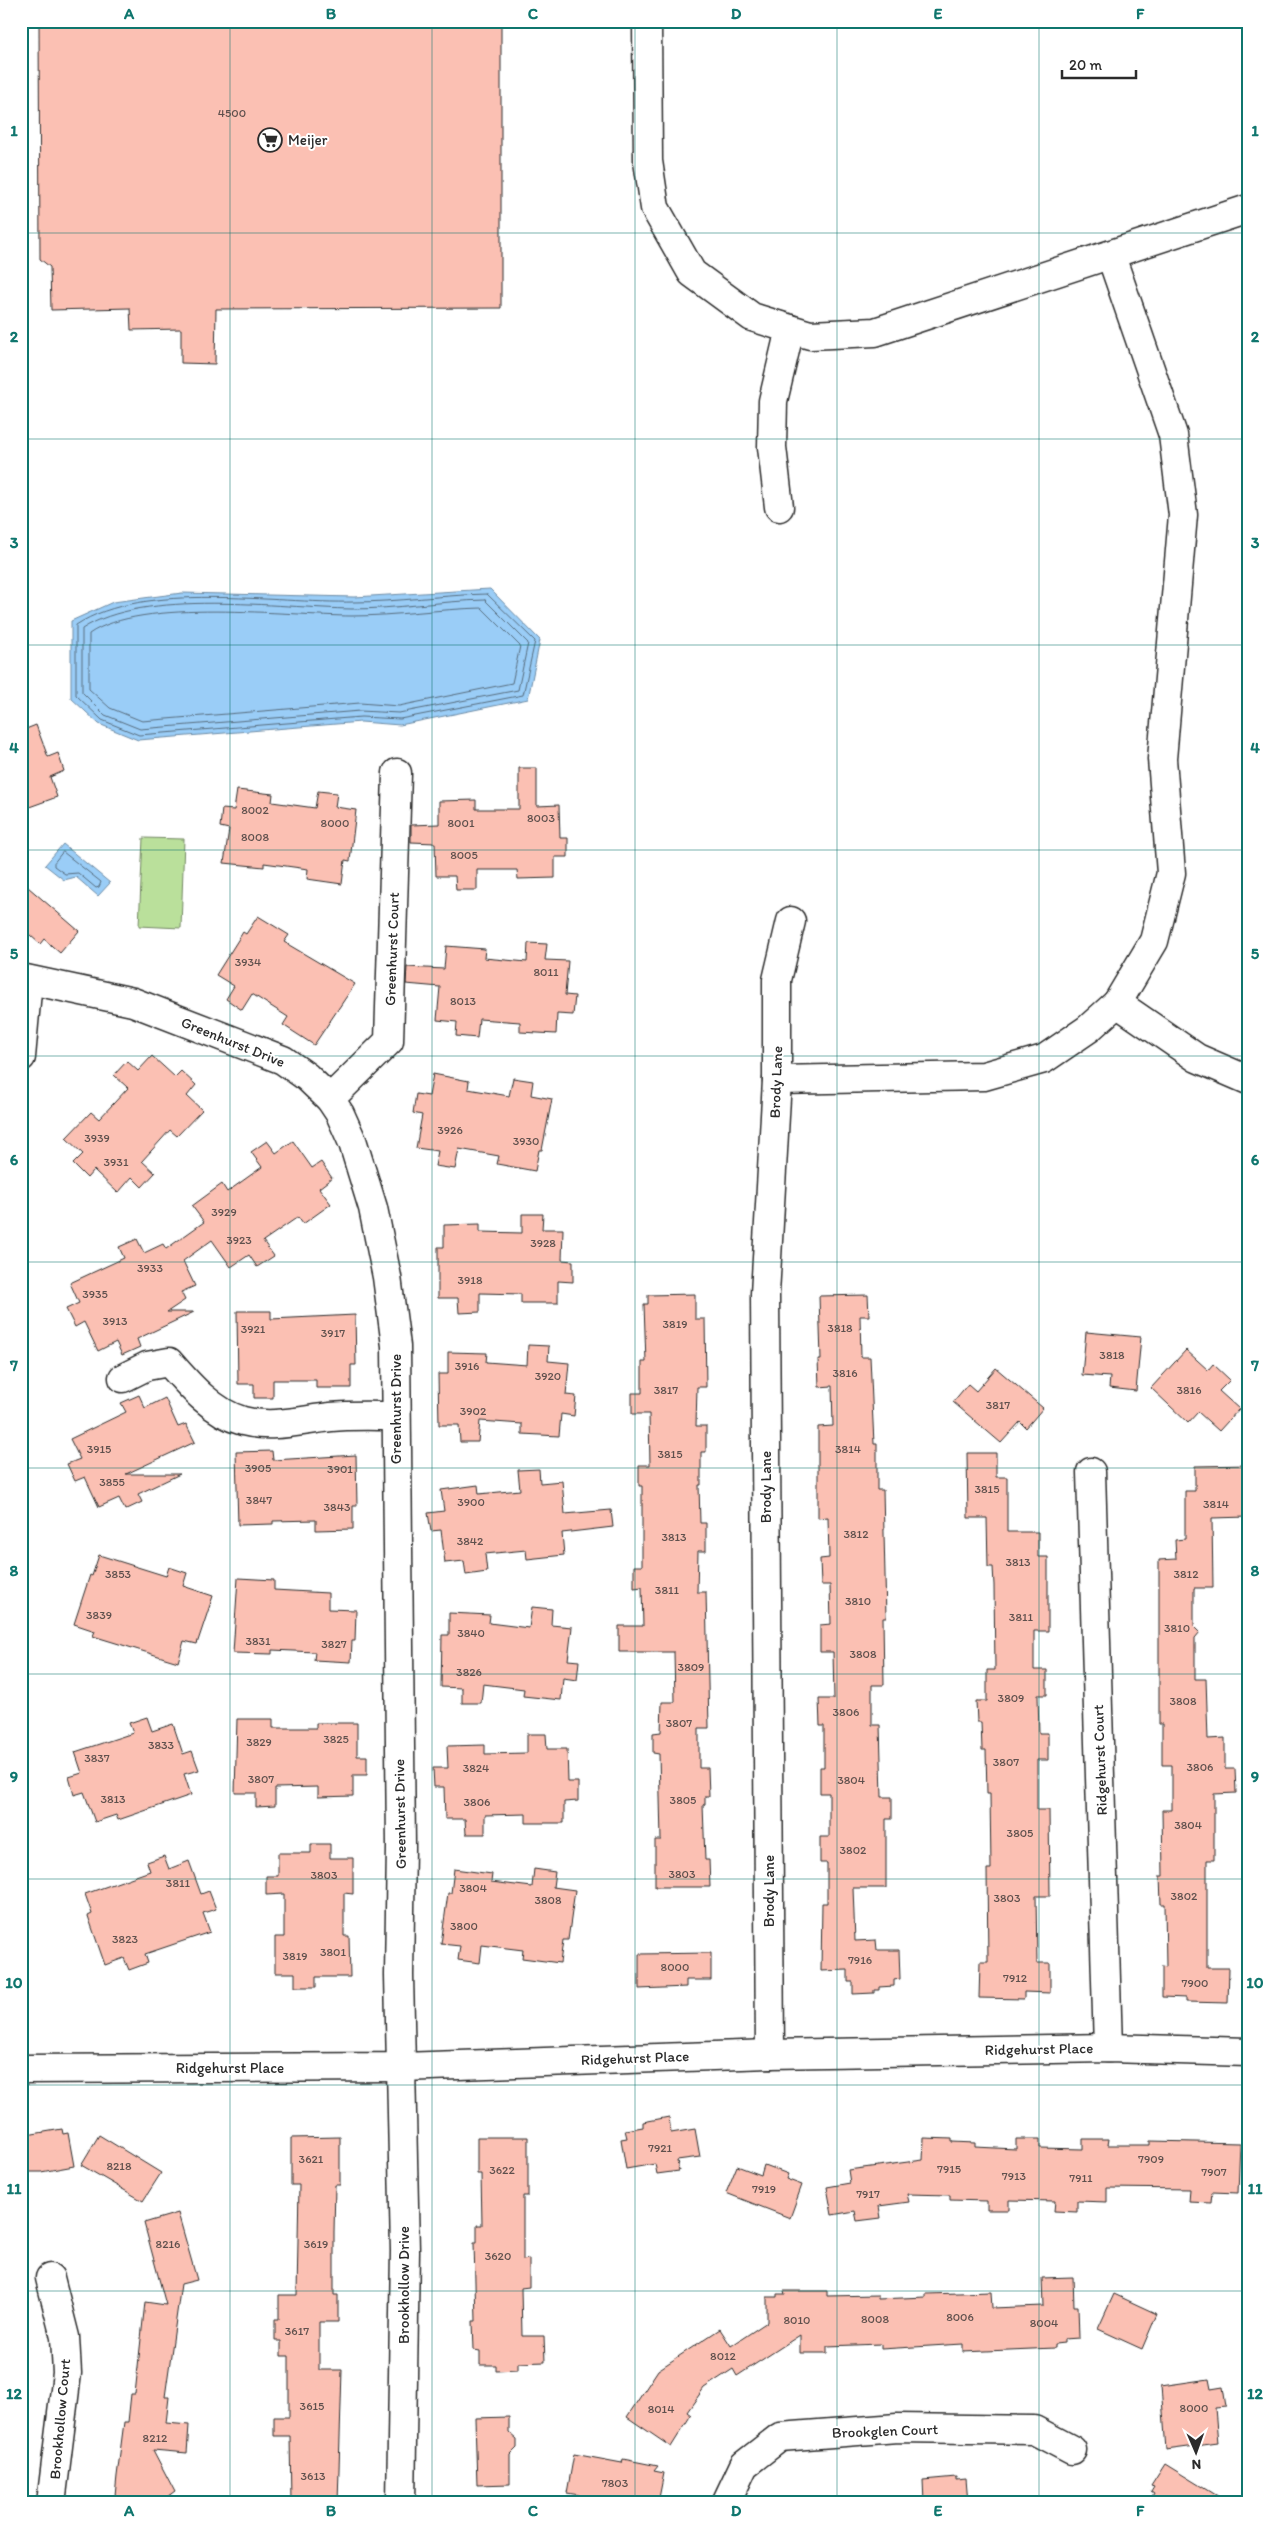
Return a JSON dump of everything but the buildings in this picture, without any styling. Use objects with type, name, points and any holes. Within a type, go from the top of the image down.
[{"type":"street","points":[[647,21],[648,161],[655,208],[692,273],[752,317],[790,329],[810,335],[875,332],[1111,256],[1248,209]]},
{"type":"street","points":[[777,1080],[984,1076],[1044,1059],[1088,1029],[1117,1003],[1154,941],[1172,874],[1162,759],[1183,515],[1173,435],[1111,256]]},
{"type":"street","points":[[779,506],[772,446],[773,401],[790,329]]},
{"type":"street","name":"Greenhurst Court","points":[[330,1099],[389,1041],[397,773]]},
{"type":"street","name":"Brody Lane","points":[[770,2054],[765,1294],[777,1080],[777,980],[791,921]]},
{"type":"street","points":[[21,1057],[25,979]]},
{"type":"street","name":"Greenhurst Drive","points":[[25,979],[133,1002],[283,1060],[307,1077],[330,1099],[340,1114],[353,1143],[373,1208],[387,1277],[396,1346],[401,1847],[399,1974],[402,2067]]},
{"type":"street","points":[[1117,1003],[1197,1058],[1248,1080]]},
{"type":"street","points":[[124,1378],[147,1366],[169,1362],[193,1389],[219,1409],[243,1421],[277,1424],[332,1417],[396,1416]]},
{"type":"street","name":"Ridgehurst Court","points":[[1091,1472],[1108,2048]]},
{"type":"street","name":"Ridgehurst Place","points":[[21,2069],[402,2067],[770,2054],[1108,2048],[1248,2052]]},
{"type":"street","name":"Brookhollow Drive","points":[[401,2503],[405,2251],[402,2067]]},
{"type":"street","name":"Brookhollow Court","points":[[50,2278],[65,2338],[67,2373],[51,2503]]},
{"type":"street","name":"Brookglen Court","points":[[726,2503],[744,2465],[780,2437],[897,2428],[1034,2430],[1072,2450]]},
{"type":"green space","points":[[143,838],[184,839],[181,928],[139,926]]},
{"type":"water","points":[[490,589],[540,640],[528,699],[400,725],[361,722],[138,740],[99,724],[71,698],[71,621],[113,602],[182,593],[354,597]]},
{"type":"water","points":[[63,844],[110,883],[98,896],[76,877],[64,880],[45,865]]},
{"type":"place","name":"Meijer","points":[[270,140]]}]
